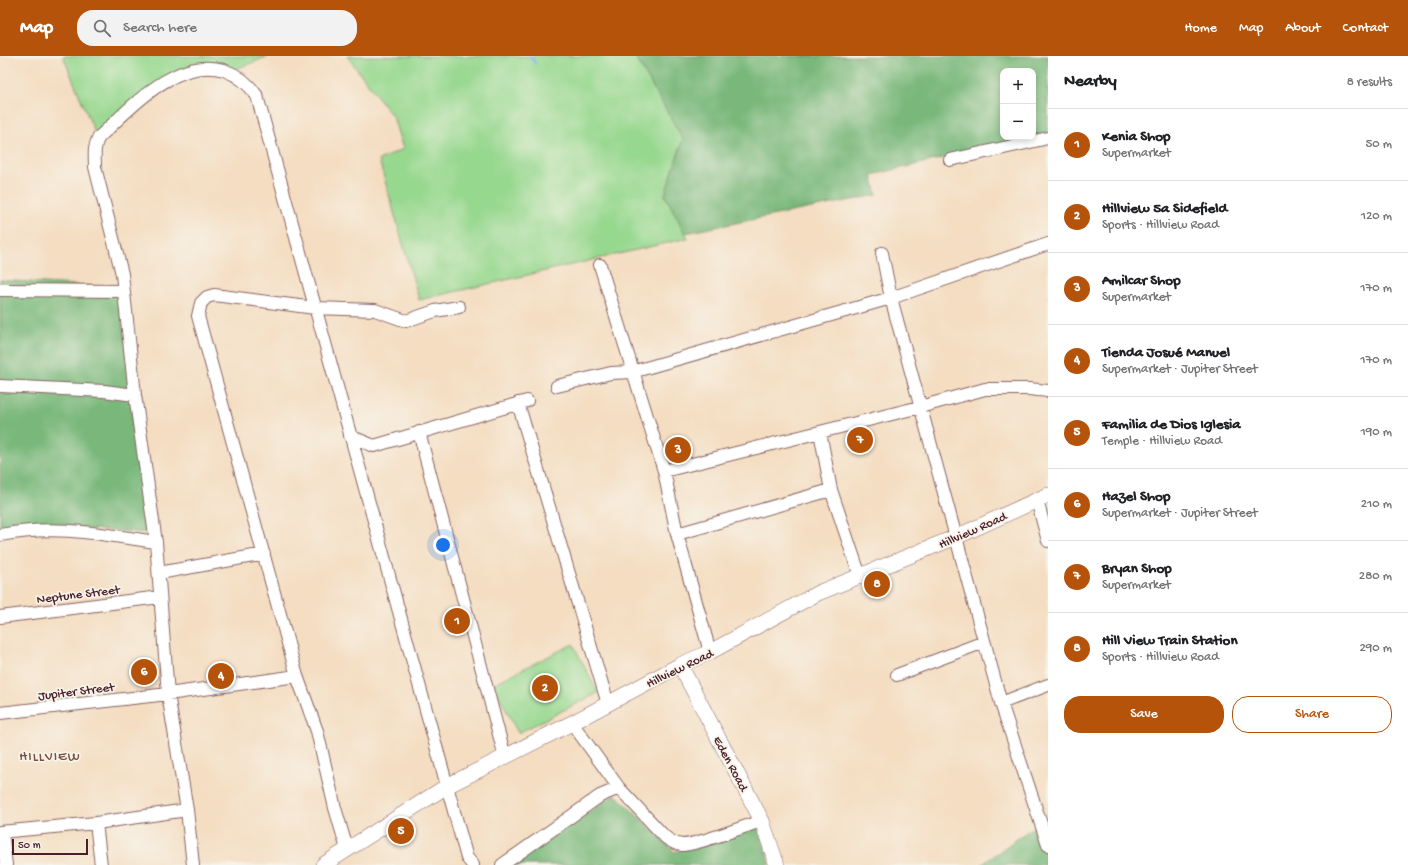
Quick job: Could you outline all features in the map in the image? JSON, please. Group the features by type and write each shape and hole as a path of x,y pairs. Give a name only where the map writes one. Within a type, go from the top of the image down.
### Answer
{"street":[{"path":"193,865 187,810 168,694 156,542 135,395 120,261 95,167 95,143 99,137 154,88 183,71 205,66 232,73 251,87 258,96 447,786 468,858 473,865"},
{"path":"950,160 1048,138"},
{"path":"557,386 611,373 632,372 891,298 1048,244"},
{"path":"882,253 891,298 1001,703 1043,814 1048,845"},
{"path":"600,265 664,471 677,534 710,652"},
{"path":"0,290 123,291"},
{"path":"347,849 335,808 317,731 297,676 198,316 199,309 207,297 214,295 315,308 375,310 406,321 435,311 459,307"},
{"path":"0,386 104,390 135,395"},
{"path":"664,471 920,407 985,388 1048,391"},
{"path":"350,436 374,446 522,402 608,704"},
{"path":"418,432 505,757"},
{"path":"820,432 831,490 860,576"},
{"path":"677,534 831,490"},
{"path":"1043,497 1048,541"},
{"name":"Hillview Road","path":"323,865 447,786 572,723 680,665 710,652 818,593 956,537 1043,497"},
{"path":"0,535 24,530 62,529 156,542"},
{"path":"159,573 264,554"},
{"name":"Neptune Street","path":"0,617 160,597"},
{"path":"897,675 984,642"},
{"name":"Eden Road","path":"680,665 762,821 777,865"},
{"name":"Jupiter Street","path":"0,713 168,694 297,676"},
{"path":"1001,703 1048,685"},
{"path":"572,723 619,788 665,837 672,842 682,845 762,821"},
{"path":"502,865 600,796 619,788"},
{"path":"6,865 1,832 96,823 187,810"},
{"path":"96,823 101,865"}],"green space":[{"path":"63,56 269,56 231,71 183,69 95,133"},
{"path":"347,56 635,56 683,139 665,195 688,238 419,300 379,160 403,149 393,117"},
{"path":"635,56 1048,56 1048,133 1036,136 1036,68 1000,68 1000,140 1019,140 872,175 877,195 685,233 665,195 683,139"},
{"path":"0,280 118,288 149,533 30,525 0,532"},
{"path":"573,644 598,693 518,733 493,684"},
{"path":"615,794 675,852 757,825 771,865 512,865"},
{"path":"1048,820 1048,865 981,865 1040,822"}],"waterway":[{"path":"530,56 535,63"}],"place":[{"name":"Bryan Shop","path":"860,440"},
{"name":"Amilcar Shop","path":"678,450"},
{"name":"Hill View Train Station","path":"877,584"},
{"name":"Kenia Shop","path":"457,621"},
{"name":"Hazel Shop","path":"144,672"},
{"name":"Tienda Josué Manuel","path":"221,676"},
{"name":"Hillview 5a Sidefield","path":"545,688"},
{"name":"Familia de Dios Iglesia","path":"401,831"}],"district":[{"name":"HILLVIEW","path":"50,755"}]}
